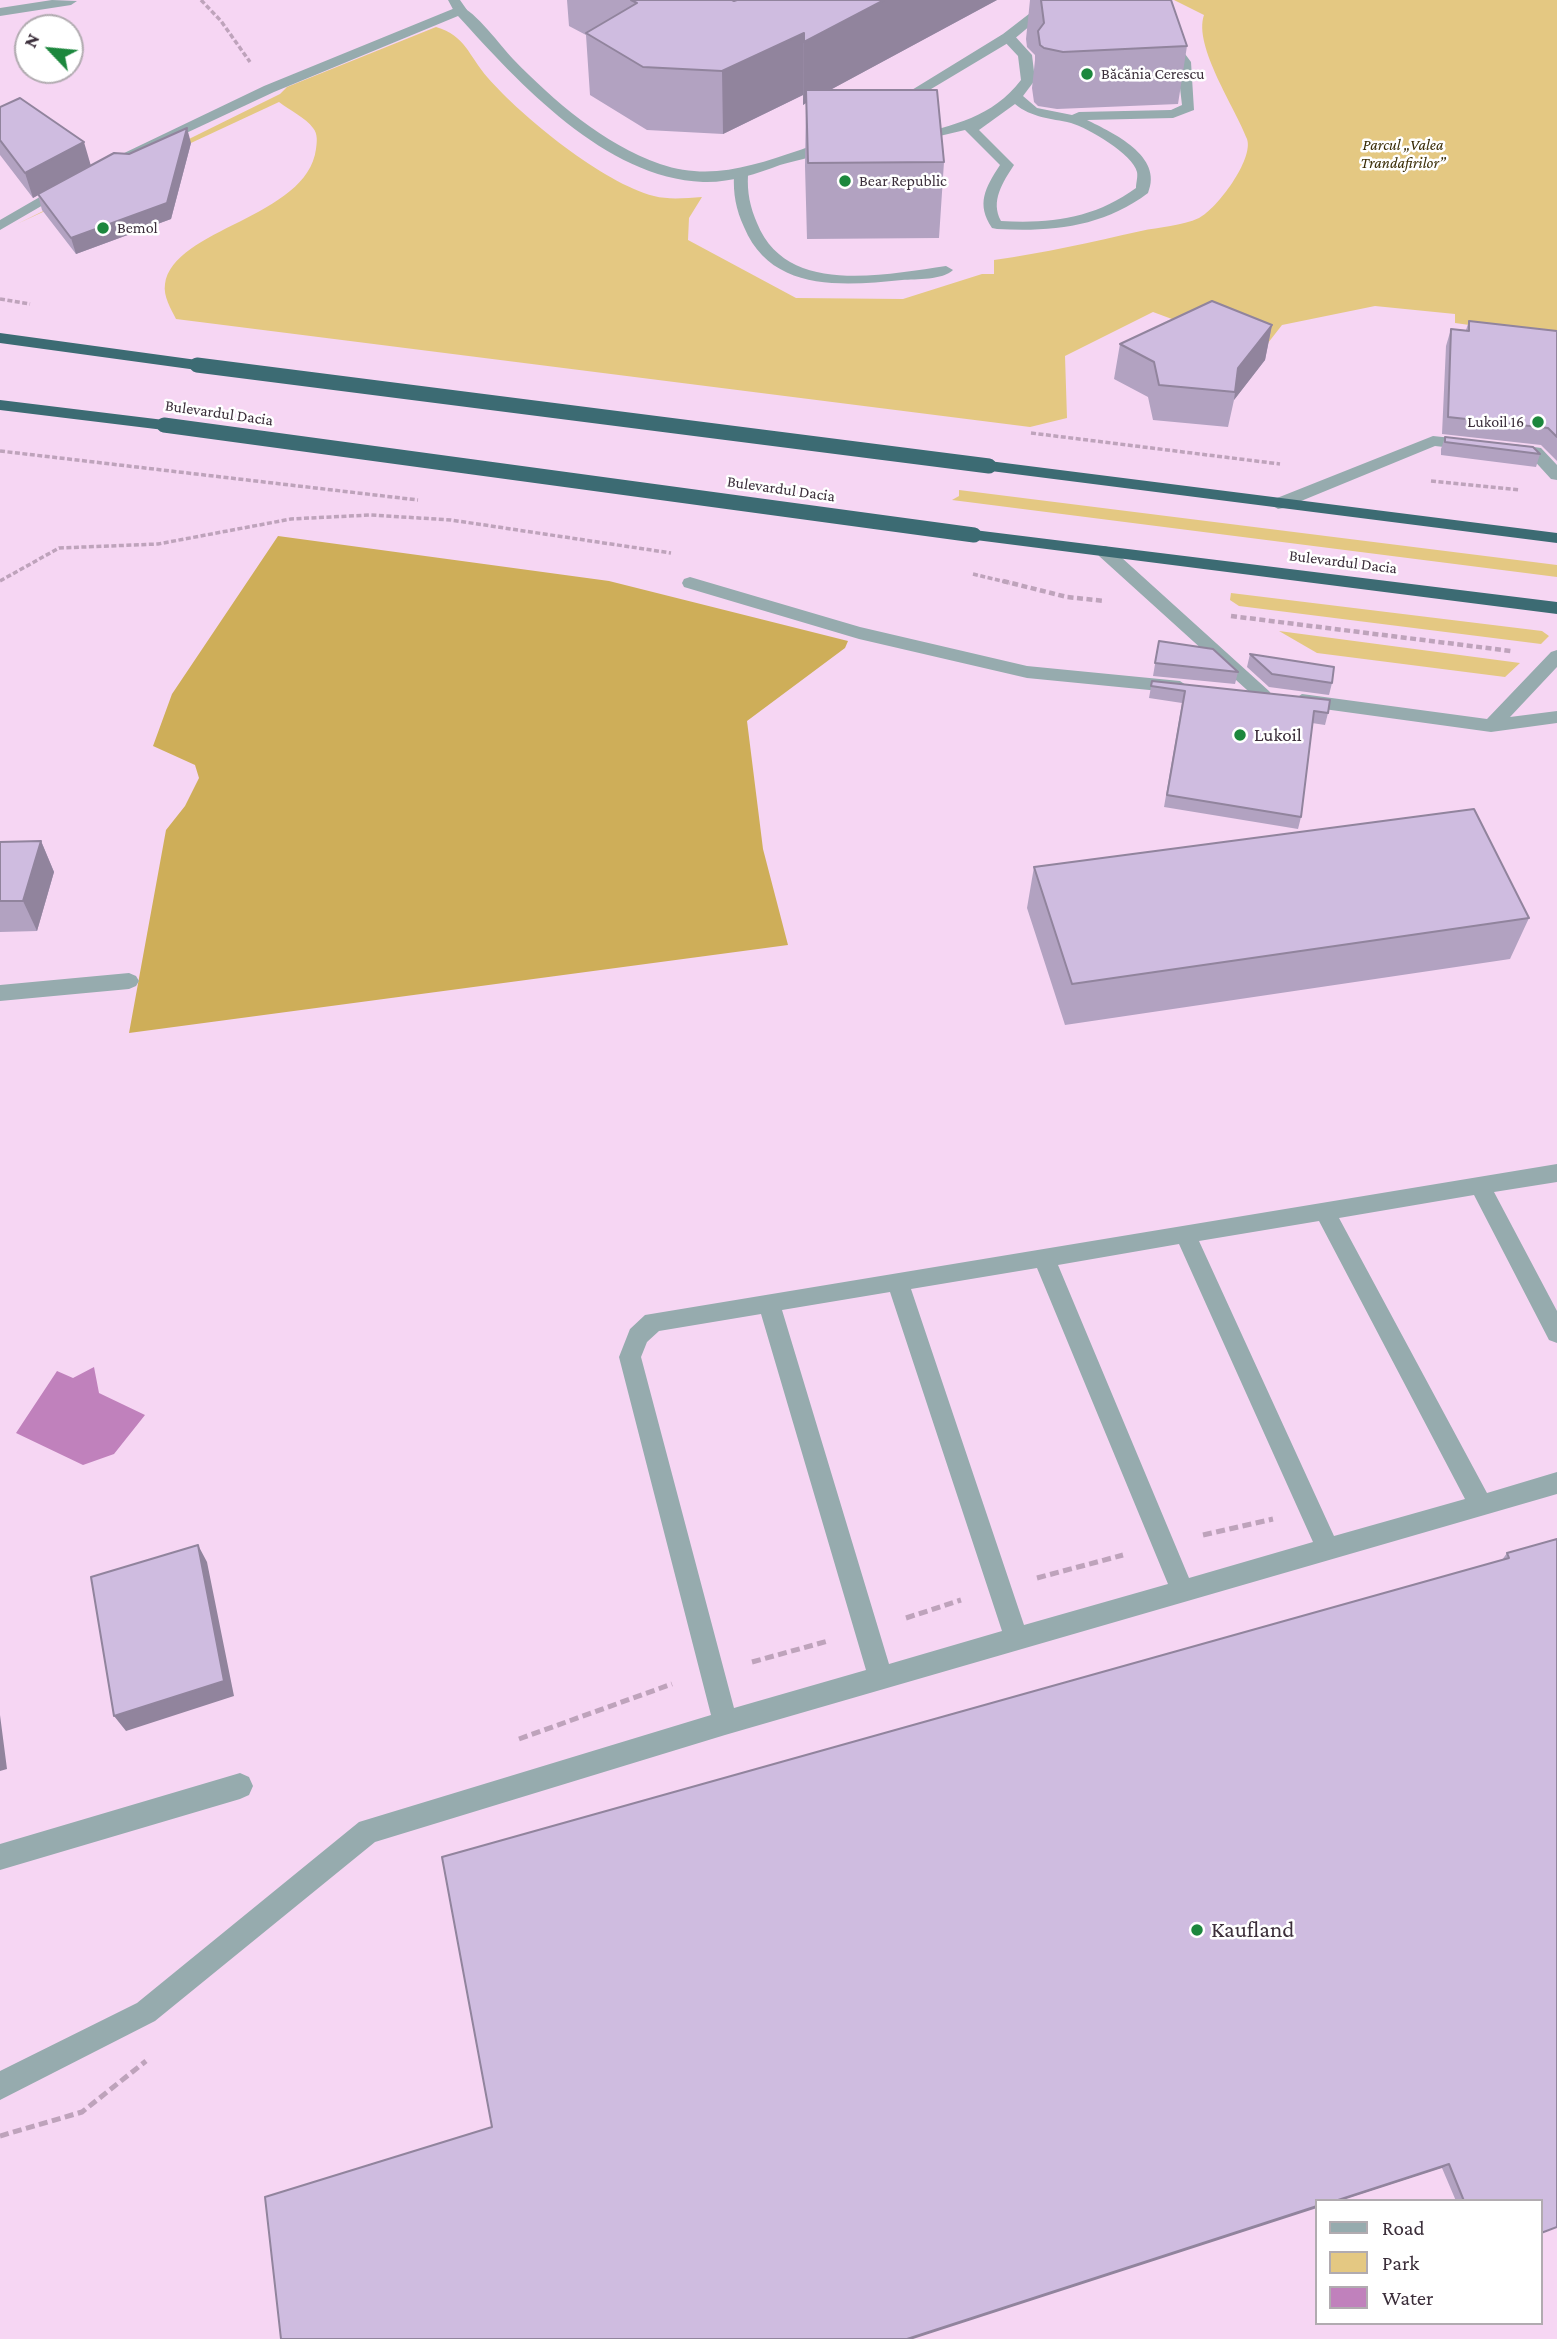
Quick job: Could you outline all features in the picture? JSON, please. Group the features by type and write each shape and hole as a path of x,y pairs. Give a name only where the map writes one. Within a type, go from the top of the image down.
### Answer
{"highway":[{"path":"0,338 1557,538"},
{"name":"Bulevardul Dacia","path":"0,405 974,535 1557,608"}],"street":[{"path":"883,111 1009,37 1055,0"},
{"path":"0,12 71,1"},
{"path":"0,226 141,146 457,5 489,42 583,130 637,160 690,177 741,175 826,145 849,132"},
{"path":"1027,23 1054,25"},
{"path":"1064,117 1172,114 1189,107 1184,62 1169,41 1155,34"},
{"path":"1009,37 1025,55 1028,80 1016,97 971,129 977,138 997,152 1007,165 989,195 989,209 996,225 1075,223 1110,213 1143,190 1144,172 1139,161 1100,129 1064,117 1032,111 1016,97"},
{"path":"900,145 979,121"},
{"path":"741,175 739,194 755,236 769,257 788,269 816,276 868,278 946,270"},
{"path":"1278,504 1433,441 1535,452 1557,475"},
{"path":"1105,551 1168,608 1276,697"},
{"path":"690,583 859,633 1027,672 1193,688"},
{"path":"1491,726 1557,657"},
{"path":"1235,692 1491,726 1557,717"},
{"path":"0,993 129,981"},
{"path":"725,1723 630,1356 638,1336 653,1322 1557,1173"},
{"path":"1480,1185 1557,1333"},
{"path":"1324,1211 1481,1506"},
{"path":"1186,1235 1328,1549"},
{"path":"1044,1258 1183,1591"},
{"path":"897,1281 1017,1639"},
{"path":"768,1302 881,1678"},
{"path":"0,2086 146,2012 368,1831 725,1723 1557,1483"},
{"path":"0,1857 240,1786"}],"path":[{"path":"201,0 221,21 269,89"},
{"path":"0,451 430,502"},
{"path":"0,581 59,548 158,544 291,519 371,515 452,520 672,553"},
{"path":"969,573 1067,597 1557,657"},
{"path":"0,2136 82,2112 149,2059"}],"green space":[{"name":"Parcul „Valea Trandafirilor”","path":"1174,0 1557,0 1557,337 1455,323 1455,314 1375,306 1282,325 1261,352 1153,312 1065,356 1067,418 1030,427 176,319 165,293 165,284 173,265 191,249 290,191 307,172 316,149 316,133 306,121 279,102 17,224 280,94 287,87 436,27 460,41 481,70 521,111 565,147 611,178 654,196 702,197 689,218 688,240 796,298 903,299 982,274 994,274 994,260 1185,223 1199,218 1215,205 1240,170 1248,148 1247,139 1210,60 1202,28 1204,15"},
{"path":"959,490 1557,565 1557,577 952,500 959,496"},
{"path":"1231,593 1542,631 1549,636 1541,644 1239,606 1230,600"},
{"path":"1279,631 1520,663 1505,677 1317,653"}],"shaded area":[{"path":"278,536 609,581 848,641 845,648 747,721 763,849 788,945 129,1033 166,830 185,806 199,778 195,765 153,746 172,694"}],"water":[{"path":"94,1367 99,1393 145,1415 114,1454 83,1465 16,1433 57,1371 73,1378"}],"building":[{"path":"631,0 884,0 804,42 804,33 722,71 643,67 586,33 637,3"},
{"path":"1041,0 1171,0 1187,46 1063,52 1044,48 1040,45 1038,31 1044,23"},
{"path":"806,90 937,90 944,162 808,163"},
{"path":"20,98 84,142 25,173 0,140 0,107"},
{"path":"187,128 167,203 71,238 38,194 114,153 129,154"},
{"path":"1212,301 1272,325 1238,368 1235,392 1159,385 1154,362 1120,344"},
{"path":"1469,321 1557,331 1557,437 1548,428 1448,417 1451,329 1469,331"},
{"path":"1445,437 1533,447 1540,454 1445,442"},
{"path":"1159,641 1213,649 1238,672 1155,663"},
{"path":"1250,654 1334,667 1332,683 1272,674"},
{"path":"1152,681 1330,700 1328,713 1314,711 1301,817 1167,795 1185,691 1151,686"},
{"path":"1474,809 1529,918 1072,984 1034,867"},
{"path":"41,841 23,901 0,901 0,842"},
{"path":"1557,1539 1557,2227 1543,2232 1543,2199 1463,2199 1449,2164 1341,2199 1316,2199 1316,2206 907,2339 281,2339 265,2197 492,2127 442,1857 1509,1558 1507,1553"},
{"path":"198,1545 224,1681 114,1716 91,1577"}],"place":[{"name":"Băcănia Cerescu","path":"1087,74"},
{"name":"Bear Republic","path":"845,181"},
{"name":"Bemol","path":"103,228"},
{"name":"Lukoil 16","path":"1538,422"},
{"name":"Lukoil","path":"1240,735"},
{"name":"Kaufland","path":"1197,1930"}]}
